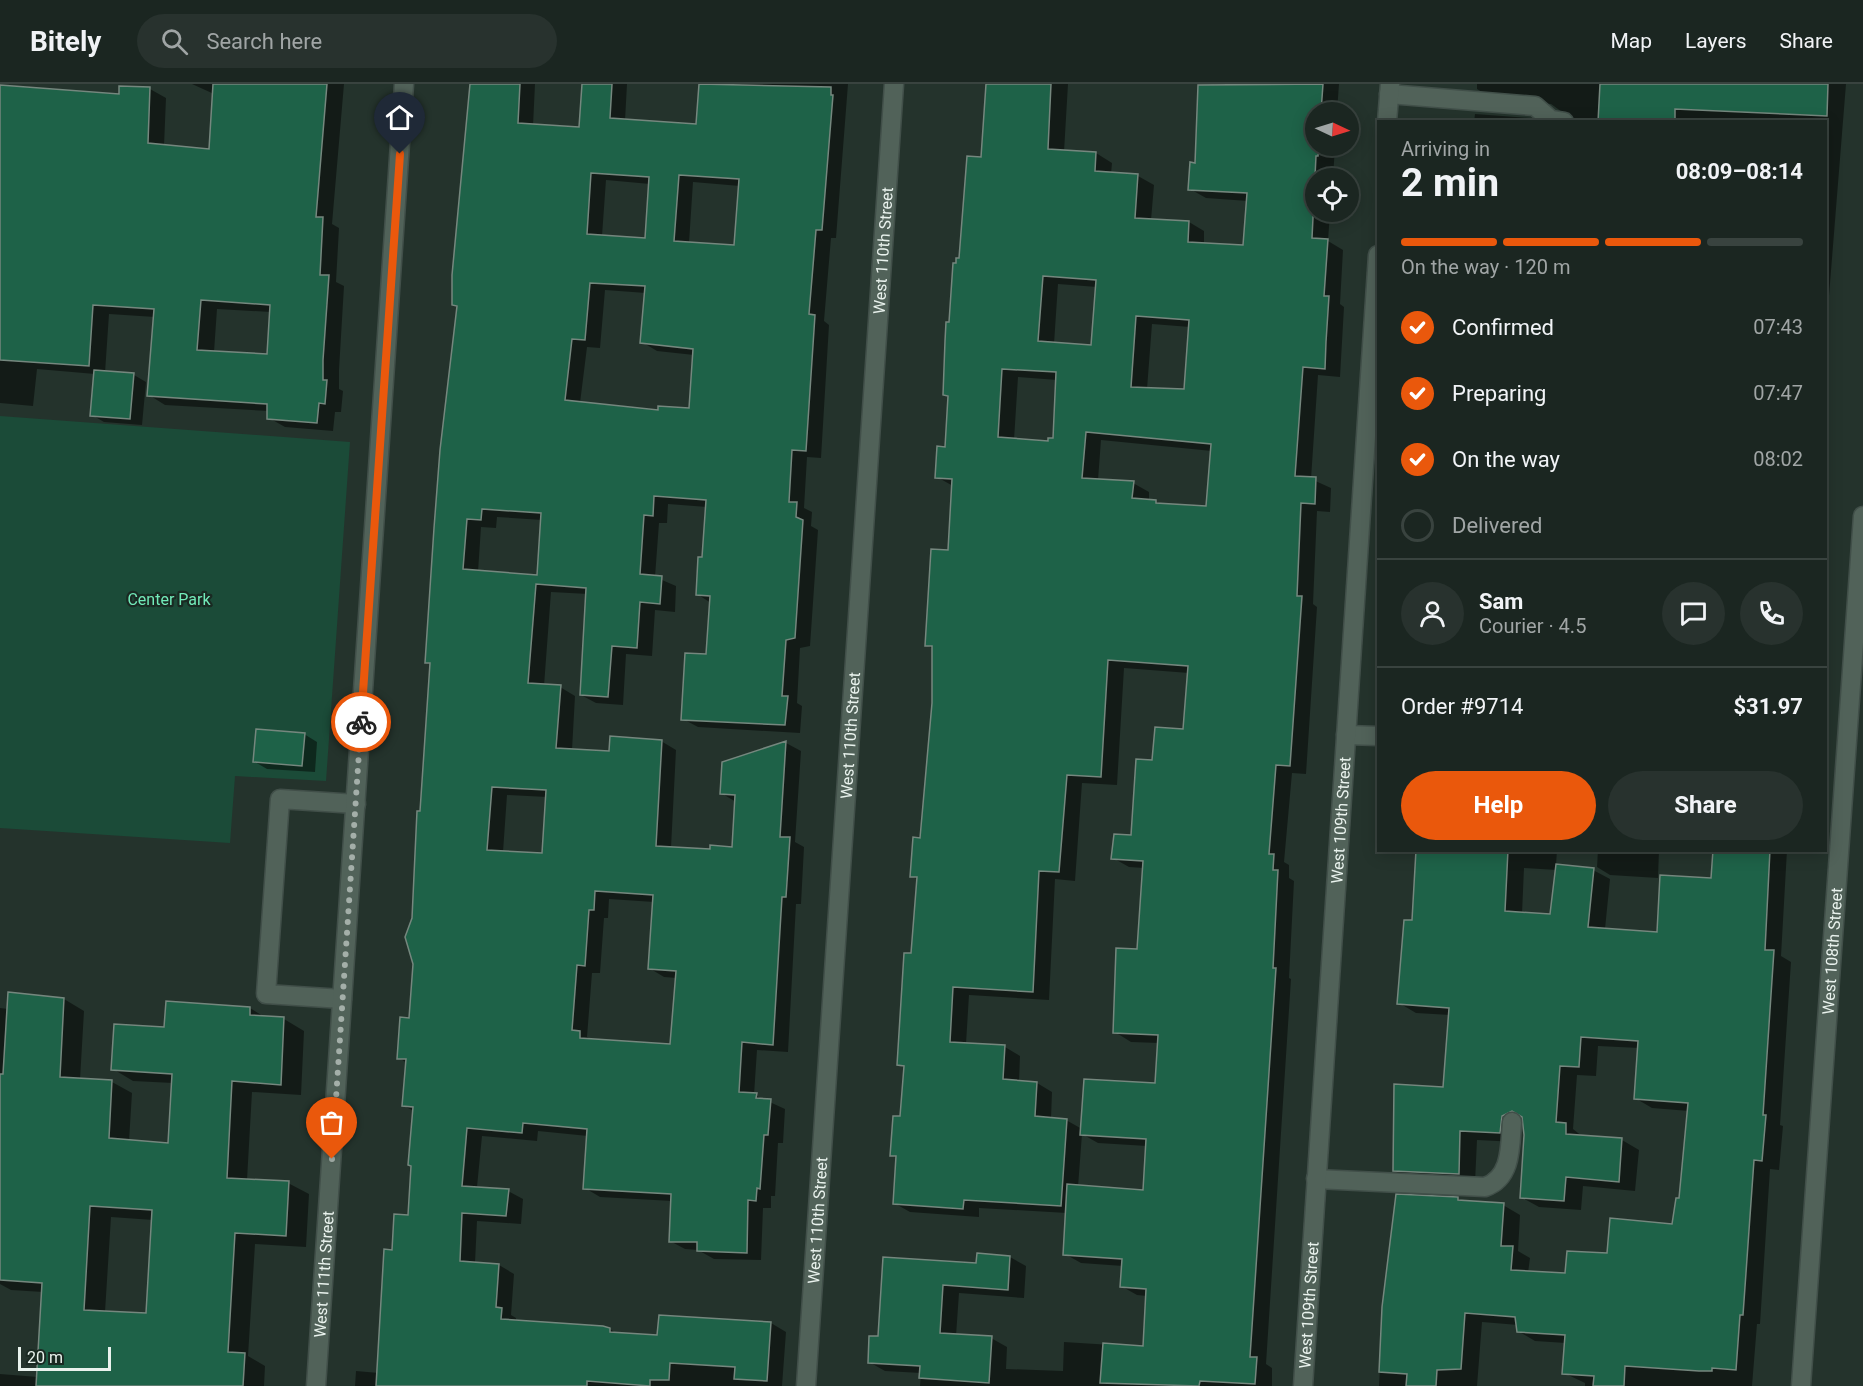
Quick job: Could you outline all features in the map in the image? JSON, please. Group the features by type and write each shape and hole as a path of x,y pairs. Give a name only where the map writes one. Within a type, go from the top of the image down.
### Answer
{"street":[{"name":"West 111th Street","path":"316,1386 404,84"},
{"name":"West 110th Street","path":"806,1386 894,84"},
{"path":"1387,120 1390,89 1535,106 1551,120"},
{"name":"West 109th Street","path":"1303,1386 1377,270"},
{"name":"West 108th Street","path":"1801,1386 1863,516"},
{"path":"1347,735 1377,736"},
{"path":"342,999 266,994 267,971 280,799 356,804"},
{"path":"1317,1179 1485,1187 1500,1178 1505,1170 1512,1122"}],"green space":[{"name":"Center Park","path":"0,416 350,442 326,781 235,776 230,843 0,828"}],"building":[{"path":"213,84 327,84 316,217 323,217 320,275 329,275 323,360 323,380 327,380 325,404 319,403 317,423 267,419 267,404 147,396 154,309 93,305 89,366 0,360 0,85 119,94 119,86 150,87 148,143 209,149","holes":["201,300 270,305 267,354 197,350"]},
{"path":"470,84 520,84 518,123 579,127 582,84 612,84 610,118 696,124 699,84 831,87 831,95 833,95 822,230 816,230 809,314 815,315 806,451 792,450 789,502 797,502 796,517 803,520 795,638 786,640 782,696 788,696 785,725 681,720 685,653 706,654 710,596 696,595 698,557 702,557 706,500 654,496 653,516 644,515 640,574 662,576 660,604 640,602 637,648 612,646 608,697 580,695 586,588 536,584 528,683 561,685 556,748 609,751 610,736 662,740 656,846 710,849 710,845 732,847 735,795 720,794 722,762 786,741 780,837 790,837 786,897 782,897 773,1045 742,1042 739,1092 757,1093 756,1098 771,1099 768,1135 764,1135 760,1189 757,1188 756,1201 748,1200 747,1253 697,1251 697,1242 669,1242 671,1194 583,1189 587,1129 523,1123 522,1133 467,1128 462,1186 509,1189 506,1216 462,1213 460,1261 499,1264 496,1307 502,1308 501,1319 603,1326 610,1328 610,1332 657,1335 659,1315 771,1322 767,1381 734,1379 735,1367 670,1363 669,1380 650,1380 650,1386 587,1381 587,1386 376,1386 384,1249 392,1250 394,1214 408,1215 411,1166 408,1165 413,1107 402,1106 406,1059 397,1059 400,1017 409,1018 413,964 405,937 412,918 417,811 420,811 430,663 425,663 434,528 440,450 457,306 452,305 452,275","holes":["591,173 649,177 645,238 587,234","679,175 739,179 734,245 674,241","590,283 645,286 640,343 693,349 689,408 658,406 658,410 565,400 572,339 585,340","482,509 541,513 537,575 463,569 467,519 481,520","492,787 546,790 542,853 487,850","595,891 653,895 648,969 676,971 670,1044 580,1038 580,1031 572,1030 577,965 585,966 589,910 594,910"]},
{"path":"986,84 1051,84 1048,149 1096,152 1095,171 1138,174 1135,218 1189,221 1188,242 1243,245 1247,193 1188,190 1190,162 1195,163 1198,85 1323,84 1322,102 1305,102 1305,156 1316,156 1315,168 1305,168 1305,222 1313,222 1312,238 1328,239 1324,296 1329,296 1325,369 1303,367 1295,476 1316,477 1315,504 1301,503 1297,596 1302,596 1290,766 1276,765 1269,854 1274,854 1273,870 1278,870 1273,968 1276,968 1250,1357 1257,1357 1255,1384 1200,1381 1199,1386 1100,1383 1103,1343 1143,1346 1146,1289 1120,1287 1122,1259 1063,1255 1067,1184 1143,1190 1146,1139 1080,1135 1084,1079 1155,1083 1158,1035 1113,1033 1116,948 1137,949 1143,861 1111,859 1114,834 1131,835 1136,759 1152,760 1155,727 1183,729 1188,666 1108,660 1101,777 1067,775 1059,872 1039,871 1033,992 953,987 950,1042 1005,1045 1003,1079 1037,1082 1035,1116 1067,1119 1061,1206 964,1200 963,1209 893,1204 896,1156 890,1156 893,1116 900,1116 904,1066 897,1065 904,953 911,953 917,877 910,877 913,837 920,838 932,703 932,646 925,646 931,549 948,550 952,479 935,478 937,446 945,447 948,396 943,395 946,322 949,322 953,263 956,263 956,258 959,258 967,156 981,157","holes":["1043,276 1096,280 1091,345 1038,341","1136,316 1189,320 1184,389 1131,387","1002,369 1056,372 1053,438 1048,438 1048,441 998,437","1086,432 1211,444 1206,506 1156,503 1156,500 1132,498 1134,481 1082,478"]},
{"path":"1600,84 1828,84 1827,116 1675,109 1675,120 1598,120"},
{"path":"94,370 134,373 130,419 90,416"},
{"path":"256,729 305,733 302,766 253,762"},
{"path":"1416,852 1508,852 1505,911 1550,914 1556,864 1594,868 1588,927 1657,932 1660,875 1711,878 1713,852 1770,852 1765,950 1774,950 1763,1115 1766,1115 1762,1161 1754,1160 1743,1315 1740,1315 1736,1370 1712,1368 1712,1371 1699,1371 1625,1366 1624,1386 1593,1386 1594,1376 1562,1374 1565,1335 1517,1332 1515,1317 1465,1313 1461,1369 1437,1370 1436,1386 1406,1386 1407,1374 1379,1372 1382,1307 1396,1194 1458,1197 1458,1200 1504,1203 1501,1246 1513,1246 1511,1270 1565,1273 1567,1251 1607,1253 1610,1218 1672,1224 1676,1198 1679,1198 1688,1103 1634,1099 1638,1041 1581,1037 1579,1067 1560,1066 1556,1122 1566,1123 1566,1134 1622,1138 1619,1182 1566,1177 1564,1201 1520,1198 1524,1135 1522,1117 1512,1111 1502,1116 1500,1133 1460,1131 1459,1174 1393,1171 1394,1084 1443,1087 1449,1008 1397,1004 1404,920 1412,920"},
{"path":"8,992 64,998 60,1077 112,1080 109,1138 168,1143 172,1074 111,1070 114,1024 164,1027 166,1001 250,1007 250,1015 284,1017 281,1085 232,1081 227,1178 289,1181 286,1236 235,1233 228,1352 245,1353 243,1386 36,1386 42,1283 0,1280 0,1074 3,1074","holes":["90,1206 152,1210 146,1313 84,1310"]},
{"path":"977,1253 1010,1256 1008,1290 943,1285 940,1333 992,1336 989,1383 919,1378 920,1366 868,1363 869,1336 878,1336 883,1257 976,1263"}],"way so far":[{"path":"332,1159 361,722"}],"route":[{"path":"361,722 400,154"}]}
